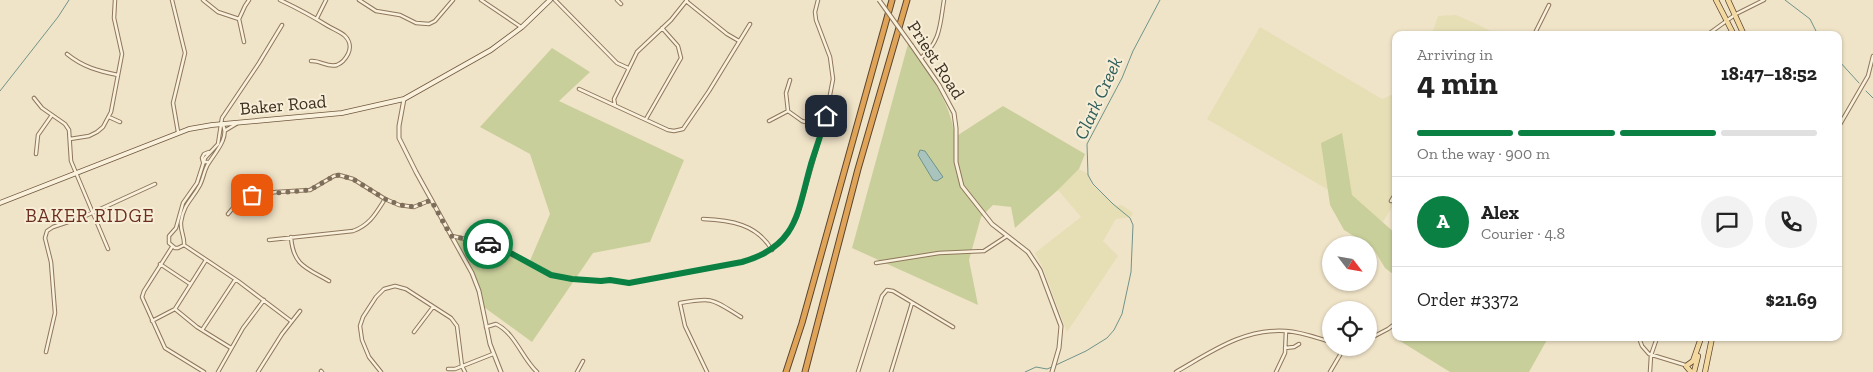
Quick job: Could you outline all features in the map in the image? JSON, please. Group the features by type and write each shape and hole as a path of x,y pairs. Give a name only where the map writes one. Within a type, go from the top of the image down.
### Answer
{"highway":[{"path":"786,372 805,314 892,0"},
{"path":"805,372 858,169 907,0"}],"main road":[{"name":"Baker Road","path":"0,203 178,132 202,126 342,113 404,99 491,50 522,27 550,0"},
{"path":"1716,0 1732,31"},
{"path":"1728,0 1742,31"},
{"path":"1700,341 1693,361 1686,366 1693,372 1700,341"},
{"path":"1705,372 1711,341"}],"street":[{"path":"70,139 89,136 97,132 103,127 109,117 122,54 114,18 115,0"},
{"path":"172,0 184,53 173,102 178,132"},
{"path":"203,0 218,12 239,19"},
{"path":"244,42 239,19 249,0"},
{"path":"280,0 298,7 317,18 345,36 350,44 350,51 338,65 330,66 311,61"},
{"path":"317,18 326,0"},
{"path":"359,0 376,11 400,15 416,23 429,24 435,21 453,0"},
{"path":"365,4 368,0"},
{"path":"482,0 522,27"},
{"path":"554,0 617,63 628,68"},
{"path":"617,0 621,4"},
{"path":"451,236 483,242 505,250 551,275 572,279 629,283 742,262 759,257 772,250 792,228 797,217 831,96 833,79 830,58 816,20 815,12 818,0"},
{"name":"Priest Road","path":"880,0 922,58 939,84 954,113 956,162 962,186 983,214 1007,236 1022,246 1035,261 1061,326 1061,341 1052,372"},
{"path":"922,58 937,39 944,0"},
{"path":"1712,31 1736,14 1764,0"},
{"path":"616,106 613,102 614,99 638,50 662,28 686,1 727,34 739,41"},
{"path":"1536,31 1549,5"},
{"path":"579,88 671,131 677,131 685,128 750,24"},
{"path":"225,132 222,118 282,25"},
{"path":"646,119 681,58 678,46 662,28"},
{"path":"67,54 79,64 91,69 118,75"},
{"path":"1842,121 1868,76 1873,56"},
{"path":"790,80 786,93 788,111 802,121 823,127"},
{"path":"34,98 42,108 65,124 69,130 71,161 108,249"},
{"path":"404,99 399,126 399,138 472,273 479,292 493,354 501,372"},
{"path":"769,121 788,111"},
{"path":"36,154 38,135 52,115"},
{"path":"109,117 120,122"},
{"path":"184,245 181,225 184,210 198,188 225,132 238,122"},
{"path":"172,247 168,239 169,236 175,231 183,202 197,183 203,162 218,144 219,129 222,124"},
{"path":"203,162 209,162"},
{"path":"228,214 242,197 310,190 339,175 353,179 385,199 400,205 414,207 431,200"},
{"path":"46,352 55,313 52,262 45,238 47,231 53,226 93,212 155,184"},
{"path":"269,240 353,231 362,228 370,222 385,199"},
{"path":"703,219 739,223 766,240 772,250"},
{"path":"175,231 182,234"},
{"path":"876,263 939,253 984,251 1007,236"},
{"path":"291,237 294,256 302,265 329,281"},
{"path":"172,247 178,248 184,245"},
{"path":"184,245 291,321"},
{"path":"172,247 143,294 145,306 166,348 204,372"},
{"path":"152,321 175,309 206,260"},
{"path":"160,264 190,284"},
{"path":"202,330 235,280"},
{"path":"381,372 369,357 362,340 360,326 363,317 376,297 384,289 395,286 406,289 451,318 457,326 462,366 465,372"},
{"path":"858,372 883,293 891,290 952,328"},
{"path":"706,372 685,326 680,303 706,298 714,300 740,317"},
{"path":"218,372 231,348 264,300"},
{"path":"891,372 912,303"},
{"path":"414,332 433,307"},
{"path":"175,309 202,330 231,348"},
{"path":"258,372 273,346 300,311"},
{"path":"486,327 496,324 504,327 531,366 538,372"},
{"path":"1377,335 1392,326"},
{"path":"1176,372 1218,347 1255,333 1286,331 1322,340"},
{"path":"1276,372 1285,348 1286,331"},
{"path":"1640,341 1646,352 1651,355 1686,366"},
{"path":"1650,372 1651,355 1656,341"},
{"path":"1285,348 1294,347 1298,344"},
{"path":"448,368 455,369 493,354"},
{"path":"1330,372 1339,356"},
{"path":"576,372 583,361"}],"shaded area":[{"path":"1456,15 1490,31 1433,31 1438,16"},
{"path":"1260,27 1382,99 1392,95 1392,207 1383,222 1207,119"},
{"path":"1079,169 1089,174 1091,184 1116,206 1122,205 1133,213 1131,217 1116,219 1103,241 1118,256 1067,332 1043,268 1035,253 1081,217 1058,190"}],"green space":[{"path":"908,44 938,88 948,111 955,137 1003,106 1085,154 1079,169 1015,228 1011,207 993,205 981,217 969,260 978,305 852,248"},
{"path":"552,48 590,72 559,101 684,160 650,242 593,253 532,342 481,305 471,273 451,238 494,249 529,263 550,214 530,154 480,127"},
{"path":"1342,133 1352,195 1392,230 1392,273 1385,268 1378,256 1378,236 1354,236 1344,230 1330,205 1321,143"},
{"path":"1400,341 1546,341 1529,372 1450,372"}],"water":[{"path":"920,150 925,151 943,177 937,181 933,180 918,155"}],"waterway":[{"path":"0,91 58,17 69,0"},
{"name":"Clark Creek","path":"1056,365 1086,351 1107,338 1114,330 1122,314 1131,272 1133,225 1130,218 1093,184 1088,175 1087,144 1160,0"},
{"path":"1785,0 1810,19 1816,31"},
{"path":"1842,64 1859,83"},
{"path":"1866,91 1873,98"},
{"name":"Clark Creek","path":"1025,372 1036,367 1047,369 1052,367"}],"way so far":[{"path":"252,195 310,190 334,176 345,176 385,199 406,207 414,207 431,200 451,236 488,244"}],"district":[{"name":"BAKER RIDGE","path":"90,215"}],"route":[{"path":"488,244 505,250 551,275 572,279 610,280 620,283 629,283 658,276 742,262 759,257 772,250 792,228 797,217 826,116"}]}
